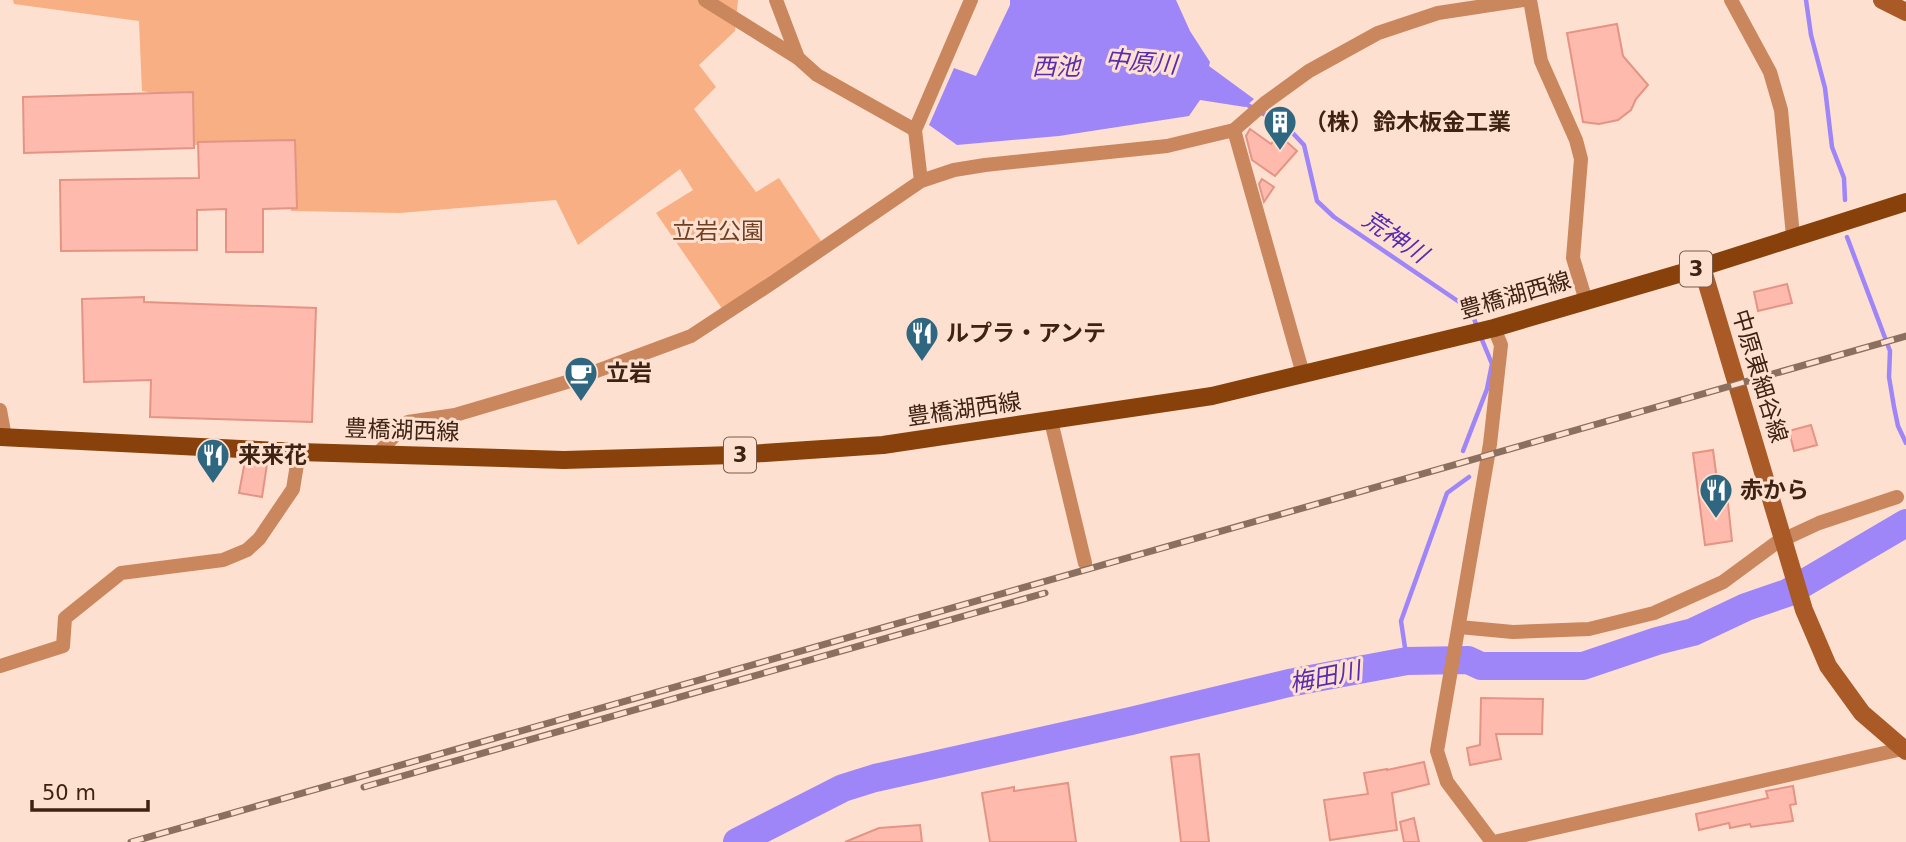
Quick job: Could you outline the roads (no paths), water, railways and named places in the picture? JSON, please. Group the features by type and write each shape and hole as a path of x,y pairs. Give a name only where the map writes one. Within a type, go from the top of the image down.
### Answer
{"main road":[{"path":"1882,0 1906,12"},
{"name":"豊橋湖西線","path":"3,437 299,452 564,460 734,455 883,445 1212,396 1482,331 1702,267 1906,202"},
{"name":"中原東細谷線","path":"1702,267 1804,610 1828,666 1862,713 1905,749"}],"street":[{"path":"705,0 798,58 817,75 915,130"},
{"path":"776,0 798,58"},
{"path":"921,181 915,130 971,0"},
{"path":"377,454 408,422 454,415 567,382 691,336 921,181 954,170 1167,146 1234,130 1309,71 1378,33 1438,12 1523,0"},
{"path":"1531,0 1541,61 1576,140 1581,159 1573,258 1586,301"},
{"path":"1731,0 1770,72 1782,110 1793,236"},
{"path":"1234,130 1303,374"},
{"path":"1482,331 1501,345 1490,444 1437,751 1447,782 1493,842 1905,749"},
{"path":"0,410 3,437"},
{"path":"1051,421 1085,563"},
{"path":"0,666 63,646 65,618 121,573 223,560 247,550 260,539 293,489 299,452"},
{"path":"1458,631 1589,629 1654,613 1723,582 1784,542 1819,523 1897,497"}],"water":[{"name":"西池","path":"1010,0 1176,0 1190,31 1210,62 1209,66 1254,99 1245,107 1200,100 1189,116 1059,136 957,145 929,125 954,68 976,76"}],"waterway":[{"path":"1806,0 1811,35 1825,88 1832,147 1844,178 1845,200"},
{"name":"荒神川","path":"1244,103 1287,127 1304,145 1317,201 1334,217 1471,310 1477,327"},
{"path":"1847,237 1890,351 1889,377 1894,407 1898,426 1906,443"},
{"name":"荒神川","path":"1463,451 1487,389 1492,364 1480,335"},
{"name":"荒神川","path":"1407,661 1401,621 1447,493 1469,477"},
{"name":"梅田川","path":"737,842 843,788 875,778 1289,683 1407,661 1468,660 1481,666 1583,666 1693,632 1746,607 1787,593 1906,523"}],"railway":[{"path":"131,842 1906,336"},
{"path":"364,787 1045,593"}],"place":[{"name":"（株）鈴木板金工業","path":"1280,152"},
{"name":"ルプラ・アンテ","path":"922,363"},
{"name":"立岩","path":"581,403"},
{"name":"来来花","path":"213,485"},
{"name":"赤から","path":"1716,520"}],"water label":[{"name":"中原川","path":"1141,62"}],"park label":[{"name":"立岩公園","path":"718,231"}]}
